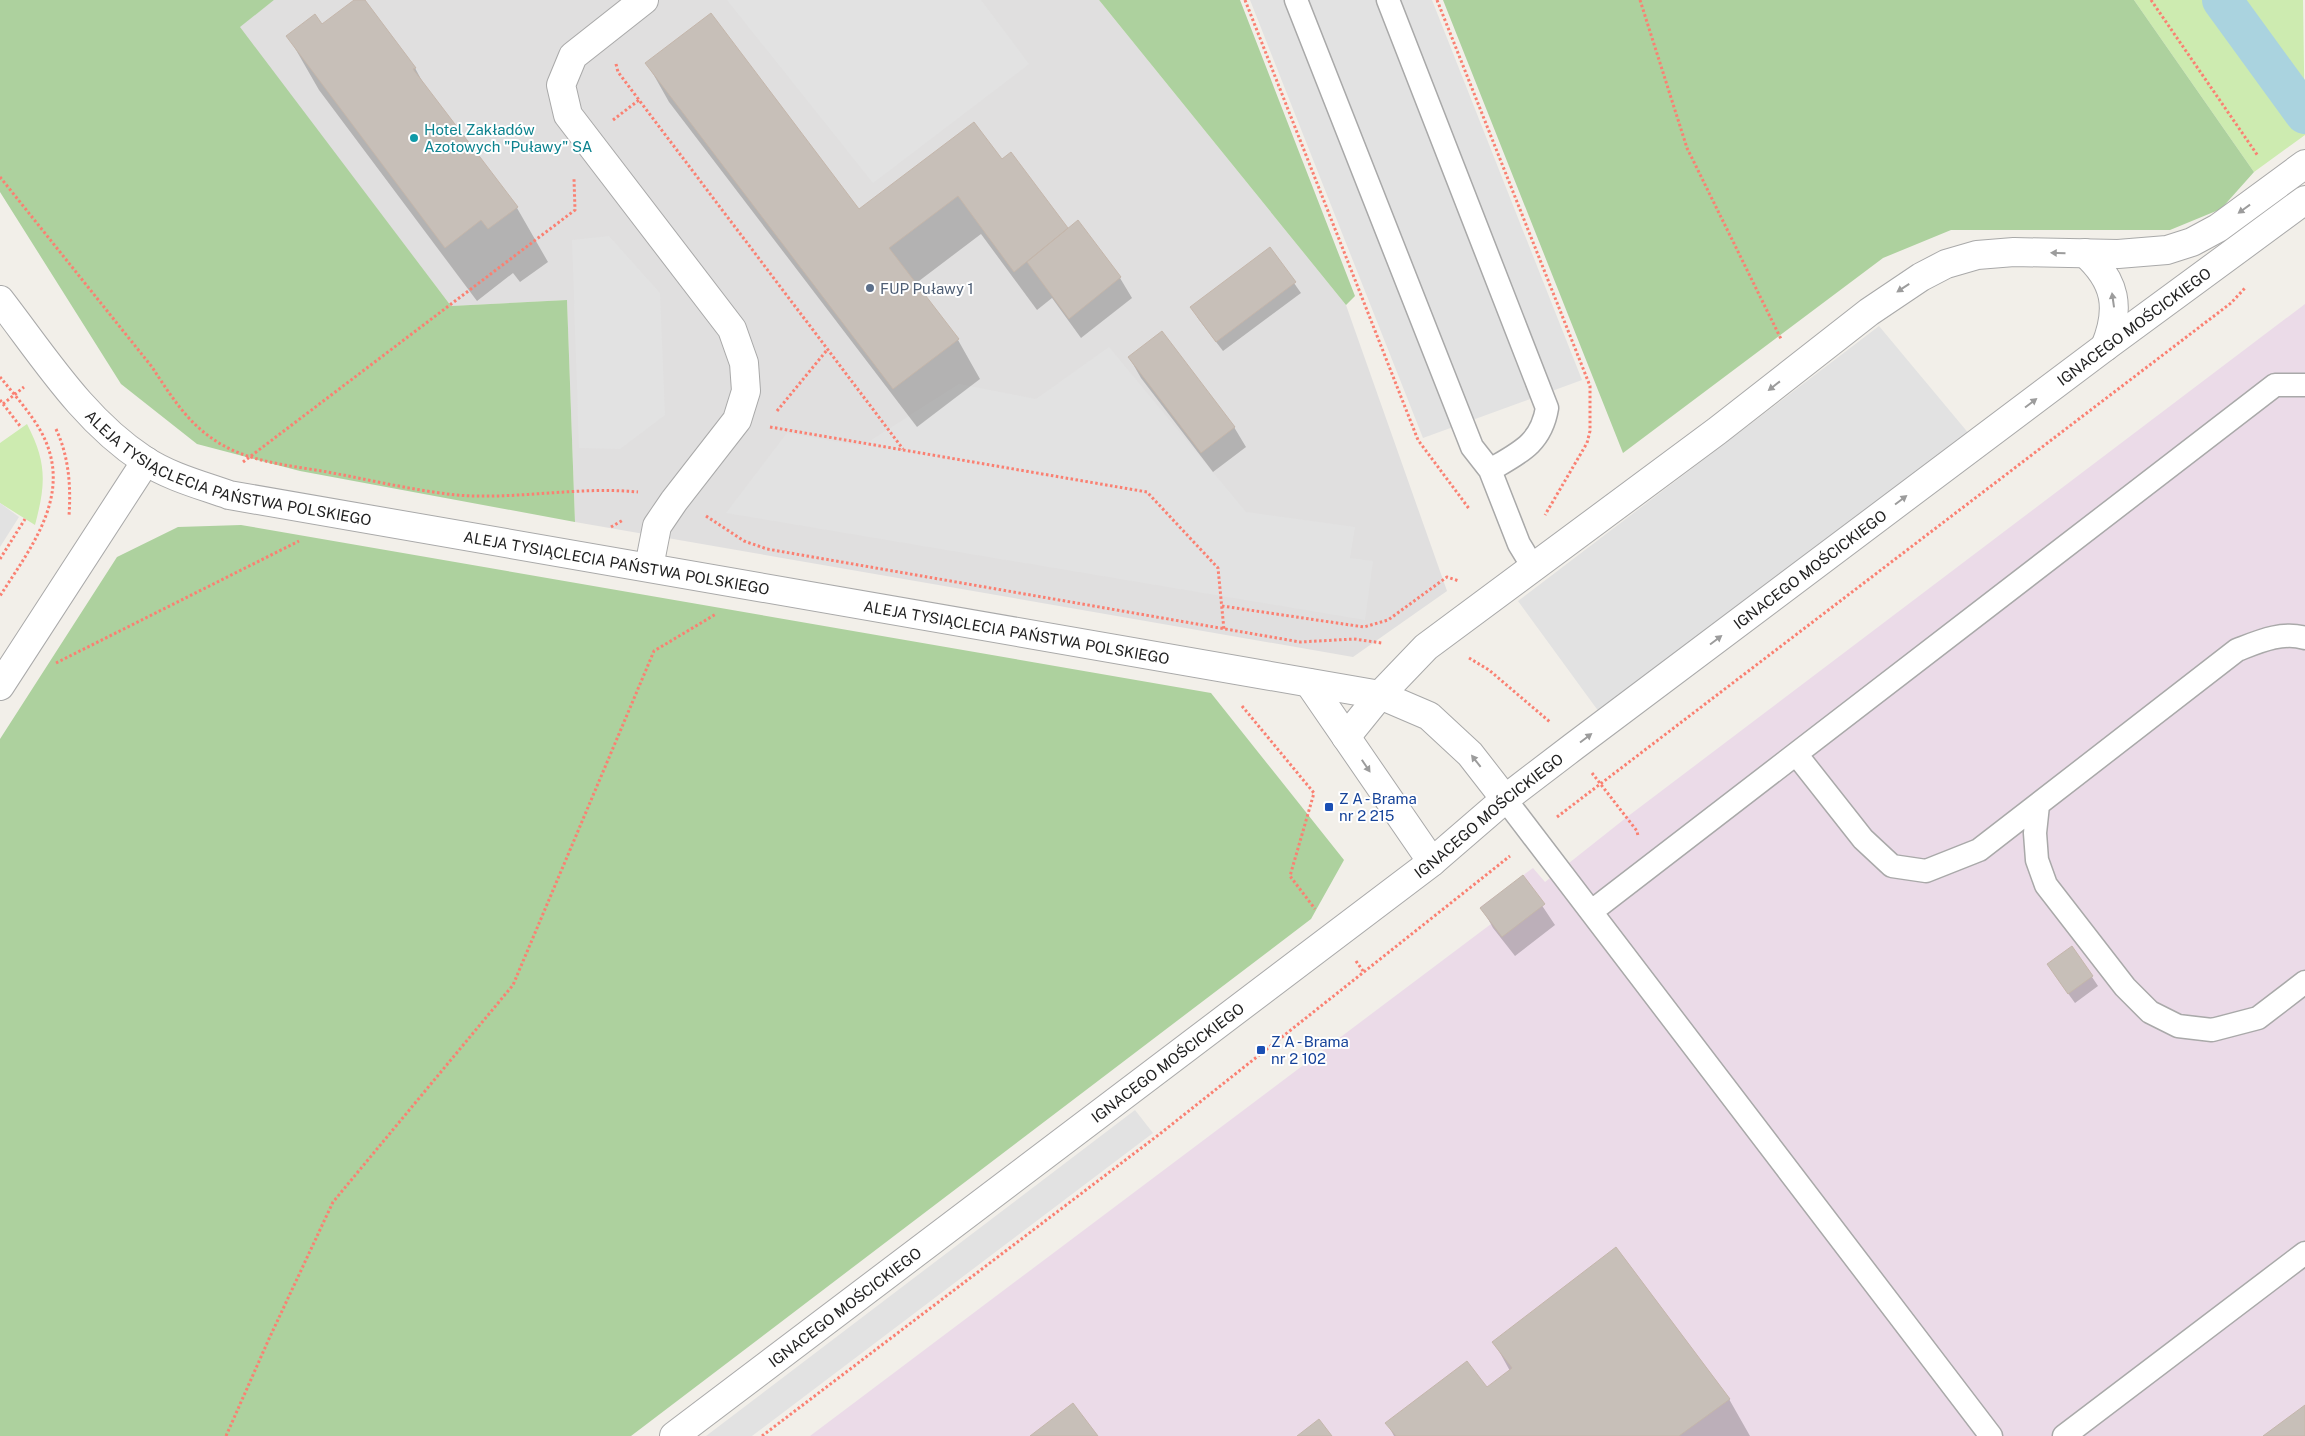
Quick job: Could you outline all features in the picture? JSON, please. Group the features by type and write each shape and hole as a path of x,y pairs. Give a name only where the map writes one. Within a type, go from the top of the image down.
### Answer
{"street":[{"path":"644,0 573,56 561,84 568,115 732,329 744,363 746,391 737,420 657,526 649,568"},
{"path":"1346,737 1380,695 1426,647 1901,289 1946,264 1977,255 2014,252 2118,254 2167,250 2192,242 2218,228 2305,164"},
{"name":"IGNACEGO MOŚCICKIEGO","path":"674,1436 1432,862 1505,799 2105,347 2303,201"},
{"path":"2085,253 2098,265 2110,283 2114,302 2114,321 2105,347"},
{"name":"ALEJA TYSIĄCLECIA PAŃSTWA POLSKIEGO","path":"0,300 75,400 110,435 146,461 188,481 229,495 1380,695 1429,716 1470,754 1505,799"},
{"path":"0,686 146,461"},
{"path":"1309,683 1432,862"}],"lane":[{"path":"1296,0 1472,447 1490,470 1519,544 1533,567"},
{"path":"1388,0 1547,408 1544,425 1530,446 1490,470"},
{"path":"1592,911 2275,385 2305,385"},
{"path":"1796,754 1863,839 1892,866 1926,871 1979,850 2237,650 2264,639 2296,635 2305,638"},
{"path":"1505,799 1991,1436"},
{"path":"2038,805 2035,833 2037,860 2046,885 2125,987 2150,1012 2178,1026 2212,1030 2258,1018 2305,982"},
{"path":"2064,1436 2305,1253"}],"path":[{"path":"1246,0 1418,440 1474,515"},
{"path":"1640,0 1687,148 1796,369"},
{"path":"2151,0 2280,182"},
{"path":"596,38 615,62 618,72 904,450"},
{"path":"238,465 575,210 574,164 567,156 639,100"},
{"path":"0,177 152,367 171,396 196,425 213,439 250,457 456,494 493,495 608,489 642,492"},
{"path":"0,376 39,428 50,452 53,478 51,506 40,532 0,596"},
{"path":"21,379 31,393"},
{"path":"3,404 26,386"},
{"path":"0,400 20,426"},
{"path":"53,422 64,445 71,487 68,519"},
{"path":"764,426 1147,492 1218,568 1224,636"},
{"path":"53,665 351,516"},
{"path":"0,559 25,519"},
{"path":"226,1436 333,1202 513,985 654,651 717,613"}],"shaded area":[{"path":"274,0 1099,0 1346,305 1447,591 1353,657 575,522 567,300 451,306 239,27"},
{"path":"727,0 981,0 1029,64 873,183"},
{"path":"1250,0 1432,0 1582,380 1423,438"},
{"path":"609,236 660,293 665,415 620,449 579,448 572,240"},
{"path":"2305,304 2305,1436 810,1436 1491,924 1480,907 1533,868 1545,882 1627,817"},
{"path":"1879,326 1970,435 1599,712 1518,601"},
{"path":"1109,347 1246,512 1355,527 1350,558 1373,561 1365,620 726,513 787,433 862,446 959,384 1036,399"},
{"path":"0,503 19,517 0,547"},
{"path":"1135,1110 1153,1133 752,1436 706,1436"}],"green space":[{"path":"0,0 274,0 240,27 451,306 567,300 575,522 300,471 197,444 121,384 0,192"},
{"path":"1099,0 1240,0 1355,296 1346,305"},
{"path":"1443,0 2134,0 2254,172 2221,209 2170,230 1951,230 1883,258 1623,453"},
{"path":"2134,0 2303,0 2305,135 2254,172"},
{"path":"27,424 38,450 43,473 43,485 35,525 0,503 0,443"},
{"path":"241,525 1211,693 1344,860 1311,919 631,1436 0,1436 0,739 117,557 178,527"}],"building":[{"name":"Hotel Zakładów Azotowych \"Puławy\" SA","path":"354,0 365,0 416,68 413,69 518,207 488,229 481,220 445,248 286,36 315,14 322,24"},
{"path":"711,13 859,209 974,122 1002,159 1011,152 1068,228 1014,272 958,196 889,248 959,339 893,389 645,63"},
{"path":"1078,220 1121,277 1069,319 1027,262"},
{"path":"1270,247 1296,282 1216,342 1190,307"},
{"path":"1162,331 1235,427 1201,453 1128,357"},
{"path":"1523,875 1545,904 1502,937 1480,908"},
{"path":"2072,946 2093,976 2068,994 2047,964"},
{"path":"1616,1247 1730,1399 1679,1436 1396,1436 1385,1423 1467,1361 1487,1387 1512,1368 1492,1342"},
{"path":"1073,1403 1098,1436 1030,1436"},
{"path":"2305,1405 2305,1436 2263,1436"},
{"path":"1319,1419 1332,1436 1297,1436"}],"waterway":[{"path":"2222,0 2305,114"}],"place":[{"name":"Hotel Zakładów Azotowych \"Puławy\" SA","path":"414,138"},
{"name":"FUP Puławy 1","path":"870,288"},
{"name":"Z A - Brama nr 2 215","path":"1329,807"},
{"name":"Z A - Brama nr 2 102","path":"1261,1050"}]}
